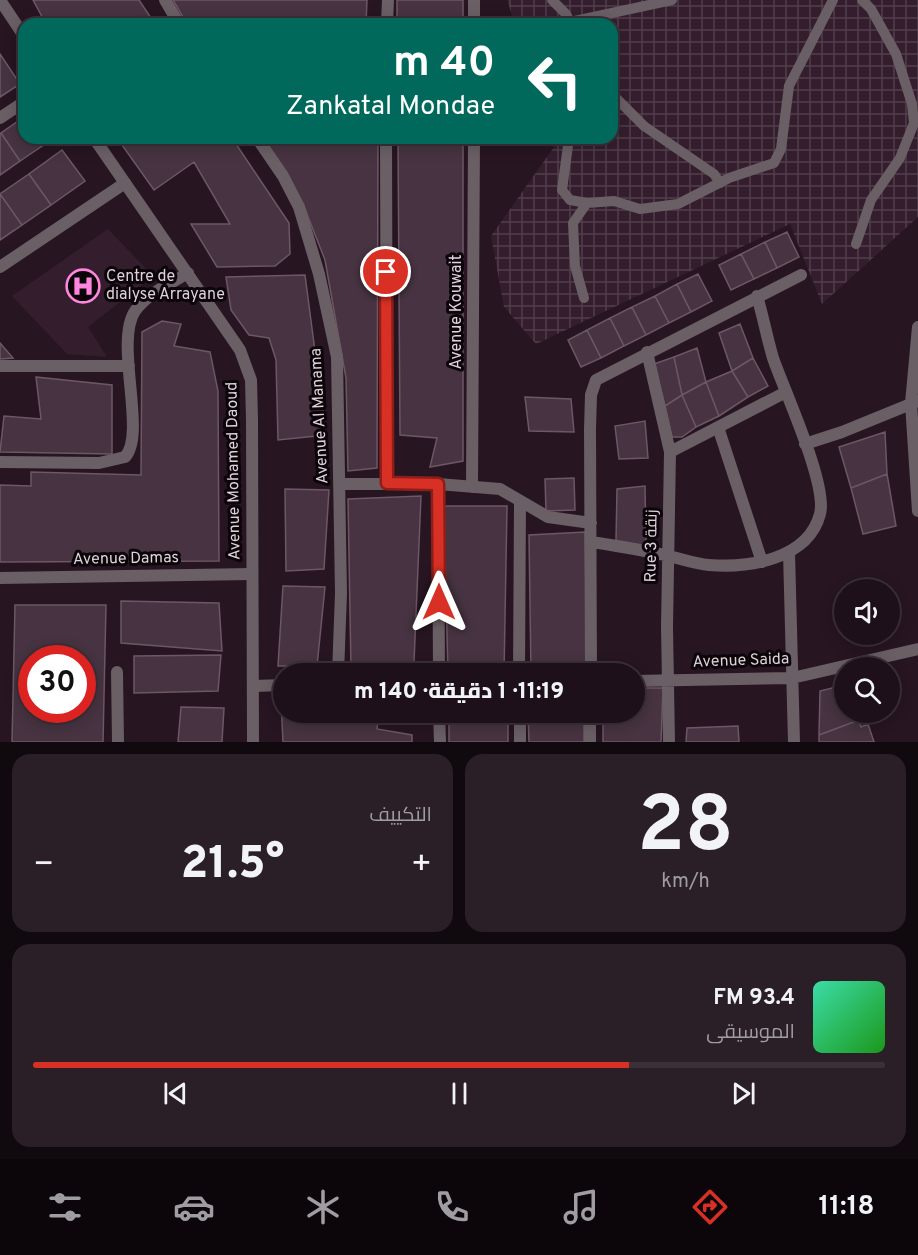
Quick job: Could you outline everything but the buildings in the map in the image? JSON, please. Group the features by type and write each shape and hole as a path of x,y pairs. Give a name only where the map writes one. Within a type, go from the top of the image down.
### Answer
{"street":[{"path":"0,0 18,27"},
{"path":"165,0 176,18"},
{"path":"387,18 388,0"},
{"path":"474,0 474,18"},
{"path":"0,118 18,106"},
{"name":"Avenue Mohamed Daoud","path":"98,144 231,336 249,371 253,742"},
{"name":"Avenue Al Manama","path":"261,144 283,176 299,207 319,274 337,357 341,593 338,663"},
{"path":"386,144 387,483"},
{"name":"Avenue Kouwait","path":"472,487 474,144"},
{"path":"0,267 125,183"},
{"path":"0,462 99,463 125,457 132,442 129,366 130,330 134,312 153,294 188,273"},
{"path":"591,663 590,429 592,387 596,380 647,352 801,275"},
{"path":"592,542 707,565 730,566 762,562 789,552 806,541 820,514 819,488 773,356 758,296"},
{"path":"918,327 914,402 918,511"},
{"name":"Rue 3 زنقة","path":"647,352 670,452 667,680 669,742"},
{"path":"0,366 129,366"},
{"path":"670,452 786,392"},
{"path":"805,444 842,432 914,402"},
{"path":"718,427 762,562"},
{"path":"340,484 438,484 502,489 548,517 591,523"},
{"path":"438,484 439,663"},
{"path":"519,663 520,502"},
{"path":"789,552 794,742"},
{"name":"Avenue Damas","path":"0,578 252,574"},
{"name":"Avenue Saida","path":"645,681 792,678 918,650"},
{"path":"117,672 118,742"},
{"path":"253,686 273,685"},
{"path":"439,723 440,742"},
{"path":"520,723 520,742"},
{"path":"590,723 590,742"}],"lane":[{"path":"552,0 568,18"},
{"path":"592,18 672,0"},
{"path":"568,144 562,190 570,200 587,203 614,201 640,209 678,204 720,183 774,163 778,158 789,86 833,0"},
{"path":"856,244 871,200 900,158 914,123 912,104 896,54 872,9 862,0"},
{"path":"618,100 645,126 714,174 720,183"},
{"path":"584,298 575,266 573,223 587,203"}],"shaded area":[{"path":"507,0 918,0 918,217 822,304 790,224 536,344 504,307 491,236 554,147 553,144 618,144 618,18 513,18"},
{"name":"Centre de dialyse Arrayane","path":"108,229 153,276 88,327 107,357 67,354 12,296"}],"place":[{"name":"Centre de dialyse Arrayane","path":"83,286"}],"route":[{"path":"386,272 387,483 438,484 439,602"}]}
